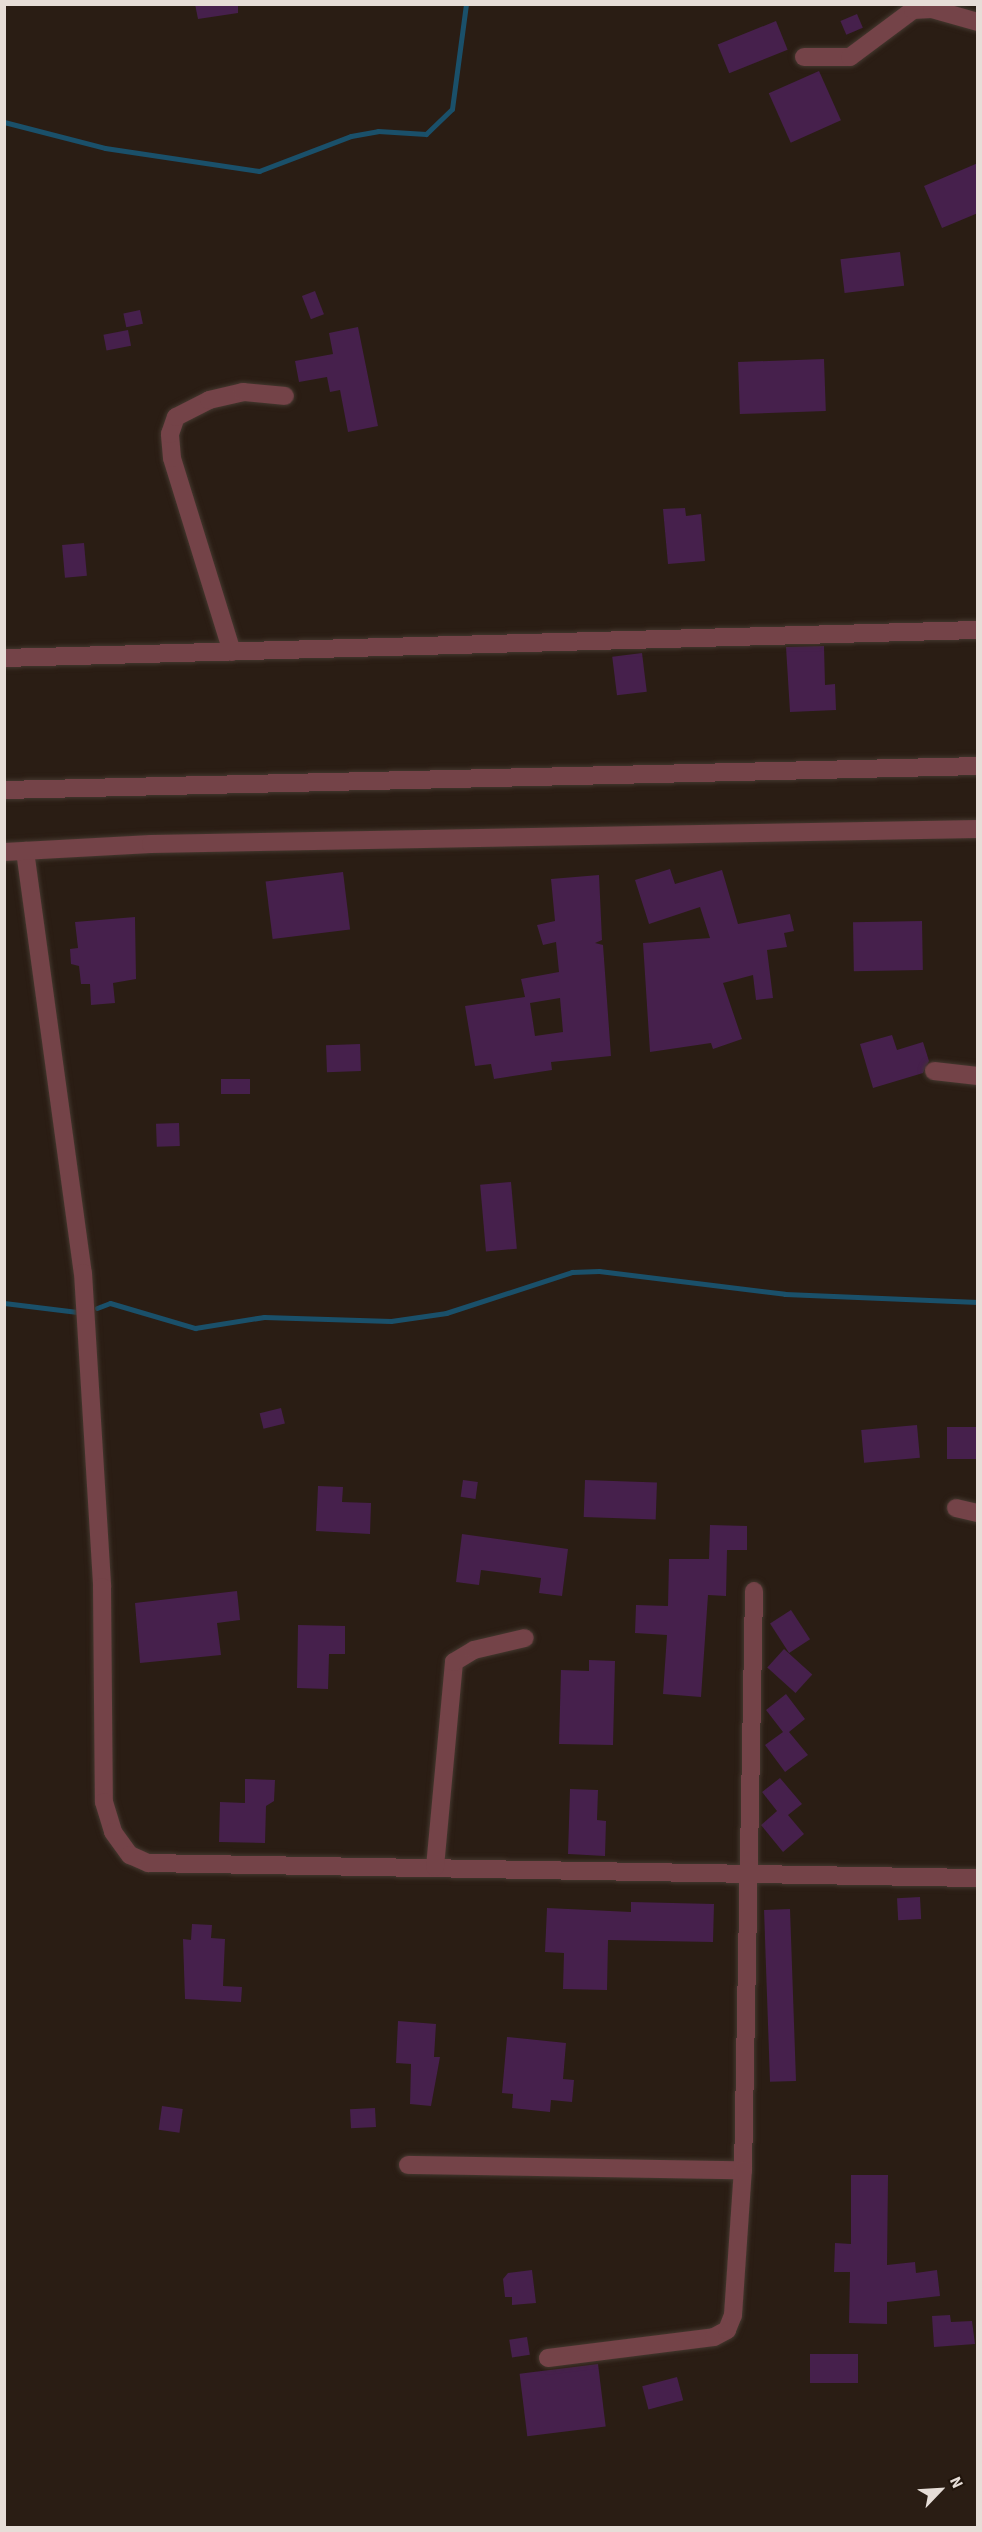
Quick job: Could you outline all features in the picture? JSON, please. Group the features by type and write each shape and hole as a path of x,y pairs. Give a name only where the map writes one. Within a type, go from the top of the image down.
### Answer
{"street":[{"path":"804,57 850,57 887,24 913,10 932,9 978,22"},
{"path":"232,652 172,458 170,434 176,417 208,400 243,392 285,396"},
{"path":"4,658 978,630"},
{"path":"4,790 978,766"},
{"path":"4,852 978,829"},
{"path":"25,851 83,1273 102,1587 104,1802 113,1832 130,1855 148,1863 978,1878"},
{"path":"934,1071 978,1076"},
{"path":"956,1508 978,1513"},
{"path":"548,2358 714,2337 727,2330 733,2315 742,2170 754,1590"},
{"path":"435,1867 454,1662 474,1650 525,1638"},
{"path":"408,2165 742,2170"}],"building":[{"path":"195,4 238,4 238,13 198,19"},
{"path":"857,14 863,28 846,35 840,21"},
{"path":"776,21 788,50 729,73 718,45"},
{"path":"819,71 841,120 791,143 769,93"},
{"path":"978,163 978,213 942,228 924,186"},
{"path":"900,252 904,286 845,293 840,259"},
{"path":"315,291 324,314 311,319 302,296"},
{"path":"140,310 143,324 126,327 123,314"},
{"path":"358,327 378,426 348,432 340,390 330,392 327,377 299,382 295,361 333,354 329,333"},
{"path":"128,330 131,346 107,350 103,335"},
{"path":"824,359 826,411 740,414 738,362"},
{"path":"685,508 686,516 701,514 705,561 668,564 663,509"},
{"path":"84,543 87,576 65,578 62,545"},
{"path":"824,646 825,685 835,684 836,710 790,712 786,647"},
{"path":"642,653 647,692 617,695 612,657"},
{"path":"670,869 675,884 722,870 738,924 790,914 794,931 784,933 787,947 767,950 773,998 756,1000 753,975 723,983 742,1039 713,1049 711,1043 650,1052 643,943 710,938 700,907 649,924 635,880"},
{"path":"343,872 350,930 273,939 266,882"},
{"path":"599,875 602,940 595,943 603,945 611,1056 551,1062 552,1070 494,1079 491,1064 475,1066 465,1006 525,997 521,979 559,972 556,942 543,945 537,925 555,921 551,879","holes":["560,998 563,1032 535,1036 530,1003"]},
{"path":"135,917 136,979 113,983 115,1003 91,1005 90,984 81,984 79,966 71,964 70,949 78,948 75,922"},
{"path":"922,921 923,970 854,971 853,922"},
{"path":"892,1035 897,1050 923,1042 929,1061 923,1073 873,1088 860,1044"},
{"path":"360,1044 361,1071 327,1072 326,1045"},
{"path":"221,1079 250,1079 250,1094 221,1094"},
{"path":"179,1123 180,1146 157,1147 156,1124"},
{"path":"511,1182 517,1249 486,1251 480,1185"},
{"path":"281,1408 285,1424 264,1429 260,1413"},
{"path":"917,1425 920,1458 864,1463 861,1430"},
{"path":"947,1427 978,1427 978,1459 947,1459"},
{"path":"463,1480 478,1482 475,1499 461,1497"},
{"path":"585,1480 657,1483 656,1519 584,1517"},
{"path":"318,1486 343,1487 342,1502 371,1503 370,1534 316,1531"},
{"path":"710,1525 747,1526 747,1550 727,1550 726,1596 708,1595 701,1697 663,1694 667,1635 635,1633 636,1605 668,1606 669,1559 709,1559"},
{"path":"462,1534 568,1549 562,1596 539,1593 541,1578 481,1570 479,1585 456,1582"},
{"path":"237,1591 240,1620 217,1623 221,1655 140,1663 135,1603"},
{"path":"791,1610 810,1639 789,1653 770,1624"},
{"path":"298,1625 345,1626 345,1654 329,1654 328,1689 297,1688"},
{"path":"784,1649 812,1674 796,1693 767,1668"},
{"path":"589,1660 615,1661 613,1745 559,1744 561,1670 589,1671"},
{"path":"786,1694 805,1719 789,1732 808,1755 785,1772 765,1745 783,1732 766,1710"},
{"path":"780,1778 802,1804 788,1815 804,1834 783,1852 761,1825 777,1811 762,1792"},
{"path":"245,1779 275,1780 274,1801 266,1806 265,1843 219,1842 220,1802 245,1803"},
{"path":"570,1789 598,1790 597,1820 606,1821 605,1856 568,1854"},
{"path":"920,1897 921,1919 898,1920 897,1898"},
{"path":"631,1902 714,1904 713,1942 608,1940 607,1990 563,1989 564,1953 545,1952 547,1908 631,1912"},
{"path":"790,1909 796,2081 770,2082 764,1910"},
{"path":"192,1924 212,1925 211,1938 225,1939 223,1986 242,1987 241,2002 185,1999 183,1939 191,1940"},
{"path":"398,2021 436,2024 434,2057 440,2057 431,2106 410,2104 411,2064 396,2063"},
{"path":"507,2037 566,2043 563,2079 574,2080 572,2102 551,2100 550,2112 512,2108 513,2094 502,2093"},
{"path":"162,2106 183,2109 179,2133 159,2130"},
{"path":"375,2108 376,2127 351,2128 350,2109"},
{"path":"851,2175 888,2175 887,2265 915,2262 916,2273 937,2270 940,2296 887,2302 887,2324 849,2323 850,2272 834,2272 835,2243 851,2244"},
{"path":"532,2270 536,2303 512,2305 512,2297 505,2297 503,2279 508,2273"},
{"path":"950,2315 951,2322 972,2321 975,2344 934,2347 932,2316"},
{"path":"527,2337 530,2355 512,2358 509,2340"},
{"path":"810,2354 858,2354 858,2383 810,2383"},
{"path":"598,2364 606,2427 527,2436 520,2374"},
{"path":"677,2377 683,2400 648,2409 642,2386"}],"waterway":[{"path":"4,122 105,148 259,171 351,136 378,131 426,134 452,109 466,4"},
{"path":"97,1308 110,1303 195,1328 264,1317 391,1321 446,1313 572,1272 599,1271 785,1294 978,1302"},
{"path":"4,1303 77,1312"}]}
